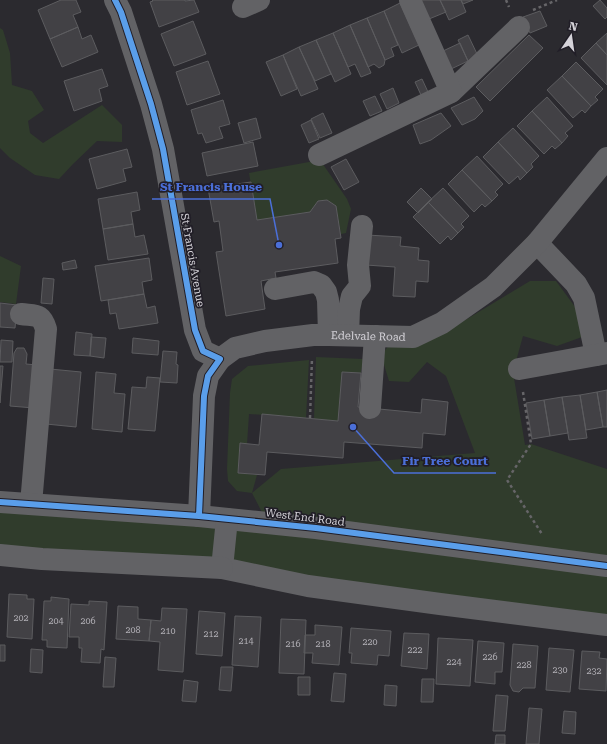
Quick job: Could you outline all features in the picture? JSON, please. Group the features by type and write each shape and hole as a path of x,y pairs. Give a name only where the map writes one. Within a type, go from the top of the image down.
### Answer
{"street":[{"name":"St Francis Avenue","path":"115,0 121,12 163,149 195,330 203,351 220,359"},
{"path":"410,0 451,92"},
{"path":"319,155 451,92 519,27"},
{"name":"Edelvale Road","path":"220,359 235,348 265,341 330,335 412,337 442,323 493,287 537,243 607,158"},
{"path":"330,335 349,309 352,296 360,286 358,265 362,226"},
{"path":"519,369 601,354 584,298 576,284 537,243"},
{"path":"275,288 314,282 321,285 326,292 328,300 330,335"},
{"path":"21,314 39,316 43,320 46,328 31,504"},
{"path":"370,408 375,336"},
{"path":"199,516 204,396 208,376 220,359"},
{"name":"West End Road","path":"0,502 227,518 316,528 607,566"},
{"path":"222,568 227,518"},
{"path":"0,555 42,559 222,568 308,586 607,625"}],"path":[{"path":"310,418 330,335"},
{"path":"519,369 531,444 507,480 560,560"}],"green space":[{"path":"0,28 3,30 10,53 12,85 32,91 44,110 28,121 30,133 43,143 102,105 122,125 122,142 97,141 59,179 35,175 10,158 0,148"},
{"path":"320,160 347,199 351,209 346,233 341,234 336,206 327,200 318,201 310,212 257,220 249,173"},
{"path":"0,256 21,266 16,304 0,302"},
{"path":"530,281 556,281 581,315 582,337 557,346 523,336 513,372 525,445 531,444 607,469 607,625 308,586 0,555 0,502 267,522 252,493 281,469 475,453 446,376 427,362 409,382 389,381 381,355 391,343 428,339 467,319"},
{"path":"316,357 363,359 361,373 342,372 338,421 314,419"},
{"path":"309,360 306,418 249,414 247,444 240,443 238,473 257,475 252,493 237,491 228,481 227,469 230,393 232,379 248,366"}],"building":[{"path":"61,0 76,0 81,12 73,15 78,27 50,39 38,10"},
{"path":"152,0 194,0 199,12 159,27 150,2 153,1"},
{"path":"420,0 440,0 446,12 429,19"},
{"path":"440,0 461,0 466,12 449,20"},
{"path":"461,0 473,0 463,4"},
{"path":"600,0 607,8 607,17 605,19 593,6"},
{"path":"400,3 419,45 402,53 384,11"},
{"path":"384,11 398,45 391,48 394,56 385,60 367,18"},
{"path":"540,11 547,26 530,33 523,17"},
{"path":"367,18 385,60 384,65 379,68 374,64 368,67 350,25"},
{"path":"193,21 206,54 174,66 161,34"},
{"path":"350,25 371,73 361,77 355,64 348,67 333,33"},
{"path":"78,27 82,39 91,35 98,52 62,67 50,39"},
{"path":"333,33 351,74 335,82 316,40"},
{"path":"607,33 607,55 596,43"},
{"path":"468,35 478,56 468,61 458,40"},
{"path":"529,35 543,48 490,101 476,87"},
{"path":"316,40 331,74 315,81 299,47"},
{"path":"460,43 468,61 451,69 443,51"},
{"path":"596,43 607,55 607,85 581,58"},
{"path":"299,47 318,89 301,96 283,55"},
{"path":"283,55 297,89 281,96 266,62"},
{"path":"208,61 220,94 187,105 176,72"},
{"path":"576,62 603,89 595,97 598,100 591,106 562,76"},
{"path":"102,69 108,86 99,89 102,101 74,111 64,81"},
{"path":"562,76 591,106 585,113 582,110 573,118 547,90"},
{"path":"422,79 428,92 421,95 415,82"},
{"path":"393,88 399,103 387,109 380,94"},
{"path":"375,96 382,111 370,116 363,101"},
{"path":"474,97 483,111 475,119 462,125 451,108"},
{"path":"547,97 573,126 565,133 568,136 562,143 532,111"},
{"path":"223,100 230,124 219,127 223,138 206,143 202,133 198,134 191,110"},
{"path":"532,111 562,143 555,149 552,146 544,154 517,126"},
{"path":"323,113 332,133 320,138 311,119"},
{"path":"441,113 451,126 431,140 420,144 413,125"},
{"path":"256,118 261,138 244,143 238,123"},
{"path":"311,120 319,139 309,143 301,125"},
{"path":"513,128 539,156 531,164 533,167 527,173 498,142"},
{"path":"253,142 258,166 207,176 202,153"},
{"path":"498,142 527,173 520,180 518,176 509,184 483,157"},
{"path":"127,149 132,167 123,169 126,181 97,189 89,159"},
{"path":"477,156 503,184 495,192 498,195 492,201 462,170"},
{"path":"346,159 359,182 344,190 331,167"},
{"path":"462,170 492,201 485,207 482,204 474,212 448,184"},
{"path":"251,182 257,220 310,212 318,201 327,200 336,206 341,238 335,239 338,263 275,272 276,278 261,281 265,309 226,316 216,252 223,251 219,221 214,222 208,188"},
{"path":"421,188 432,199 418,213 407,202"},
{"path":"443,188 469,216 461,224 464,227 458,233 428,202"},
{"path":"137,192 140,210 131,212 133,224 103,229 98,199"},
{"path":"428,202 458,233 451,240 448,236 440,244 413,217"},
{"path":"133,224 135,237 144,235 148,254 108,260 103,229"},
{"path":"367,235 401,237 400,246 419,248 418,260 429,261 428,282 416,281 415,297 393,296 395,267 366,265"},
{"path":"149,258 152,280 142,282 144,294 101,301 95,266"},
{"path":"75,260 77,268 63,270 62,263"},
{"path":"43,278 54,279 52,304 41,303"},
{"path":"144,294 147,308 155,306 158,323 119,329 116,313 110,314 108,300"},
{"path":"0,303 17,305 15,328 0,327"},
{"path":"76,332 92,334 90,356 74,355"},
{"path":"91,337 106,338 104,358 90,356"},
{"path":"133,338 159,341 158,355 132,353"},
{"path":"1,340 13,341 12,362 0,362"},
{"path":"17,348 24,348 27,354 26,364 37,365 34,408 10,406 14,353"},
{"path":"163,351 177,352 177,383 160,382"},
{"path":"0,366 3,366 0,403"},
{"path":"50,369 81,372 76,427 46,424"},
{"path":"96,372 116,374 114,393 125,394 122,432 92,429"},
{"path":"342,372 361,373 358,407 421,413 422,399 448,402 445,435 423,433 422,448 344,442 343,458 267,452 265,475 238,473 240,443 259,445 262,414 338,421"},
{"path":"147,377 160,378 155,431 128,429 132,387 146,388"},
{"path":"607,390 607,427 603,427 597,392"},
{"path":"597,392 603,427 586,430 580,395"},
{"path":"580,395 587,438 569,440 562,397"},
{"path":"562,397 568,433 550,436 544,400"},
{"path":"544,400 550,436 532,439 526,403"},
{"path":"9,594 27,595 27,599 34,599 32,639 7,637"},
{"path":"51,597 69,599 67,648 47,647 47,640 42,640 44,601 51,601"},
{"path":"89,601 107,602 104,650 101,649 100,663 81,662 82,648 79,648 79,637 69,637 71,604 89,605"},
{"path":"118,606 138,607 138,619 151,620 149,641 116,639"},
{"path":"162,608 187,609 183,672 158,670 160,642 149,641 151,620 161,621"},
{"path":"199,611 225,613 222,656 196,654"},
{"path":"235,616 261,617 258,667 232,665"},
{"path":"281,619 306,620 304,674 279,673"},
{"path":"315,625 342,627 339,665 312,663 313,653 304,653 305,635 315,635"},
{"path":"351,628 391,631 389,656 378,655 377,665 351,663 352,653 349,653"},
{"path":"404,633 429,634 427,669 401,666"},
{"path":"438,638 473,640 470,686 436,684"},
{"path":"478,641 504,643 502,672 495,672 495,684 475,682"},
{"path":"513,644 538,646 535,688 523,688 519,692 513,691 510,685"},
{"path":"0,645 5,645 5,661 0,661"},
{"path":"549,648 574,650 570,692 546,690"},
{"path":"31,649 43,650 42,673 30,672"},
{"path":"582,651 600,652 599,658 607,659 606,691 579,689"},
{"path":"105,657 116,658 114,687 103,687"},
{"path":"221,667 233,667 231,691 219,690"},
{"path":"334,673 346,674 344,702 331,701"},
{"path":"298,677 310,677 310,695 298,695"},
{"path":"422,679 434,679 433,702 421,702"},
{"path":"184,680 198,682 196,702 182,701"},
{"path":"385,685 397,686 396,706 384,705"},
{"path":"496,695 508,696 505,731 493,731"},
{"path":"529,708 542,709 539,744 526,744"},
{"path":"564,711 576,712 575,734 562,733"},
{"path":"496,735 505,735 505,744 495,744"}],"cycle path":[{"path":"115,0 121,12 151,104 163,149 195,330 203,351 220,359 208,376 204,396 199,516"},
{"path":"0,502 199,516 316,528 607,566"}],"place":[{"name":"St Francis House","path":"279,245"},
{"name":"Fir Tree Court","path":"353,427"}]}
